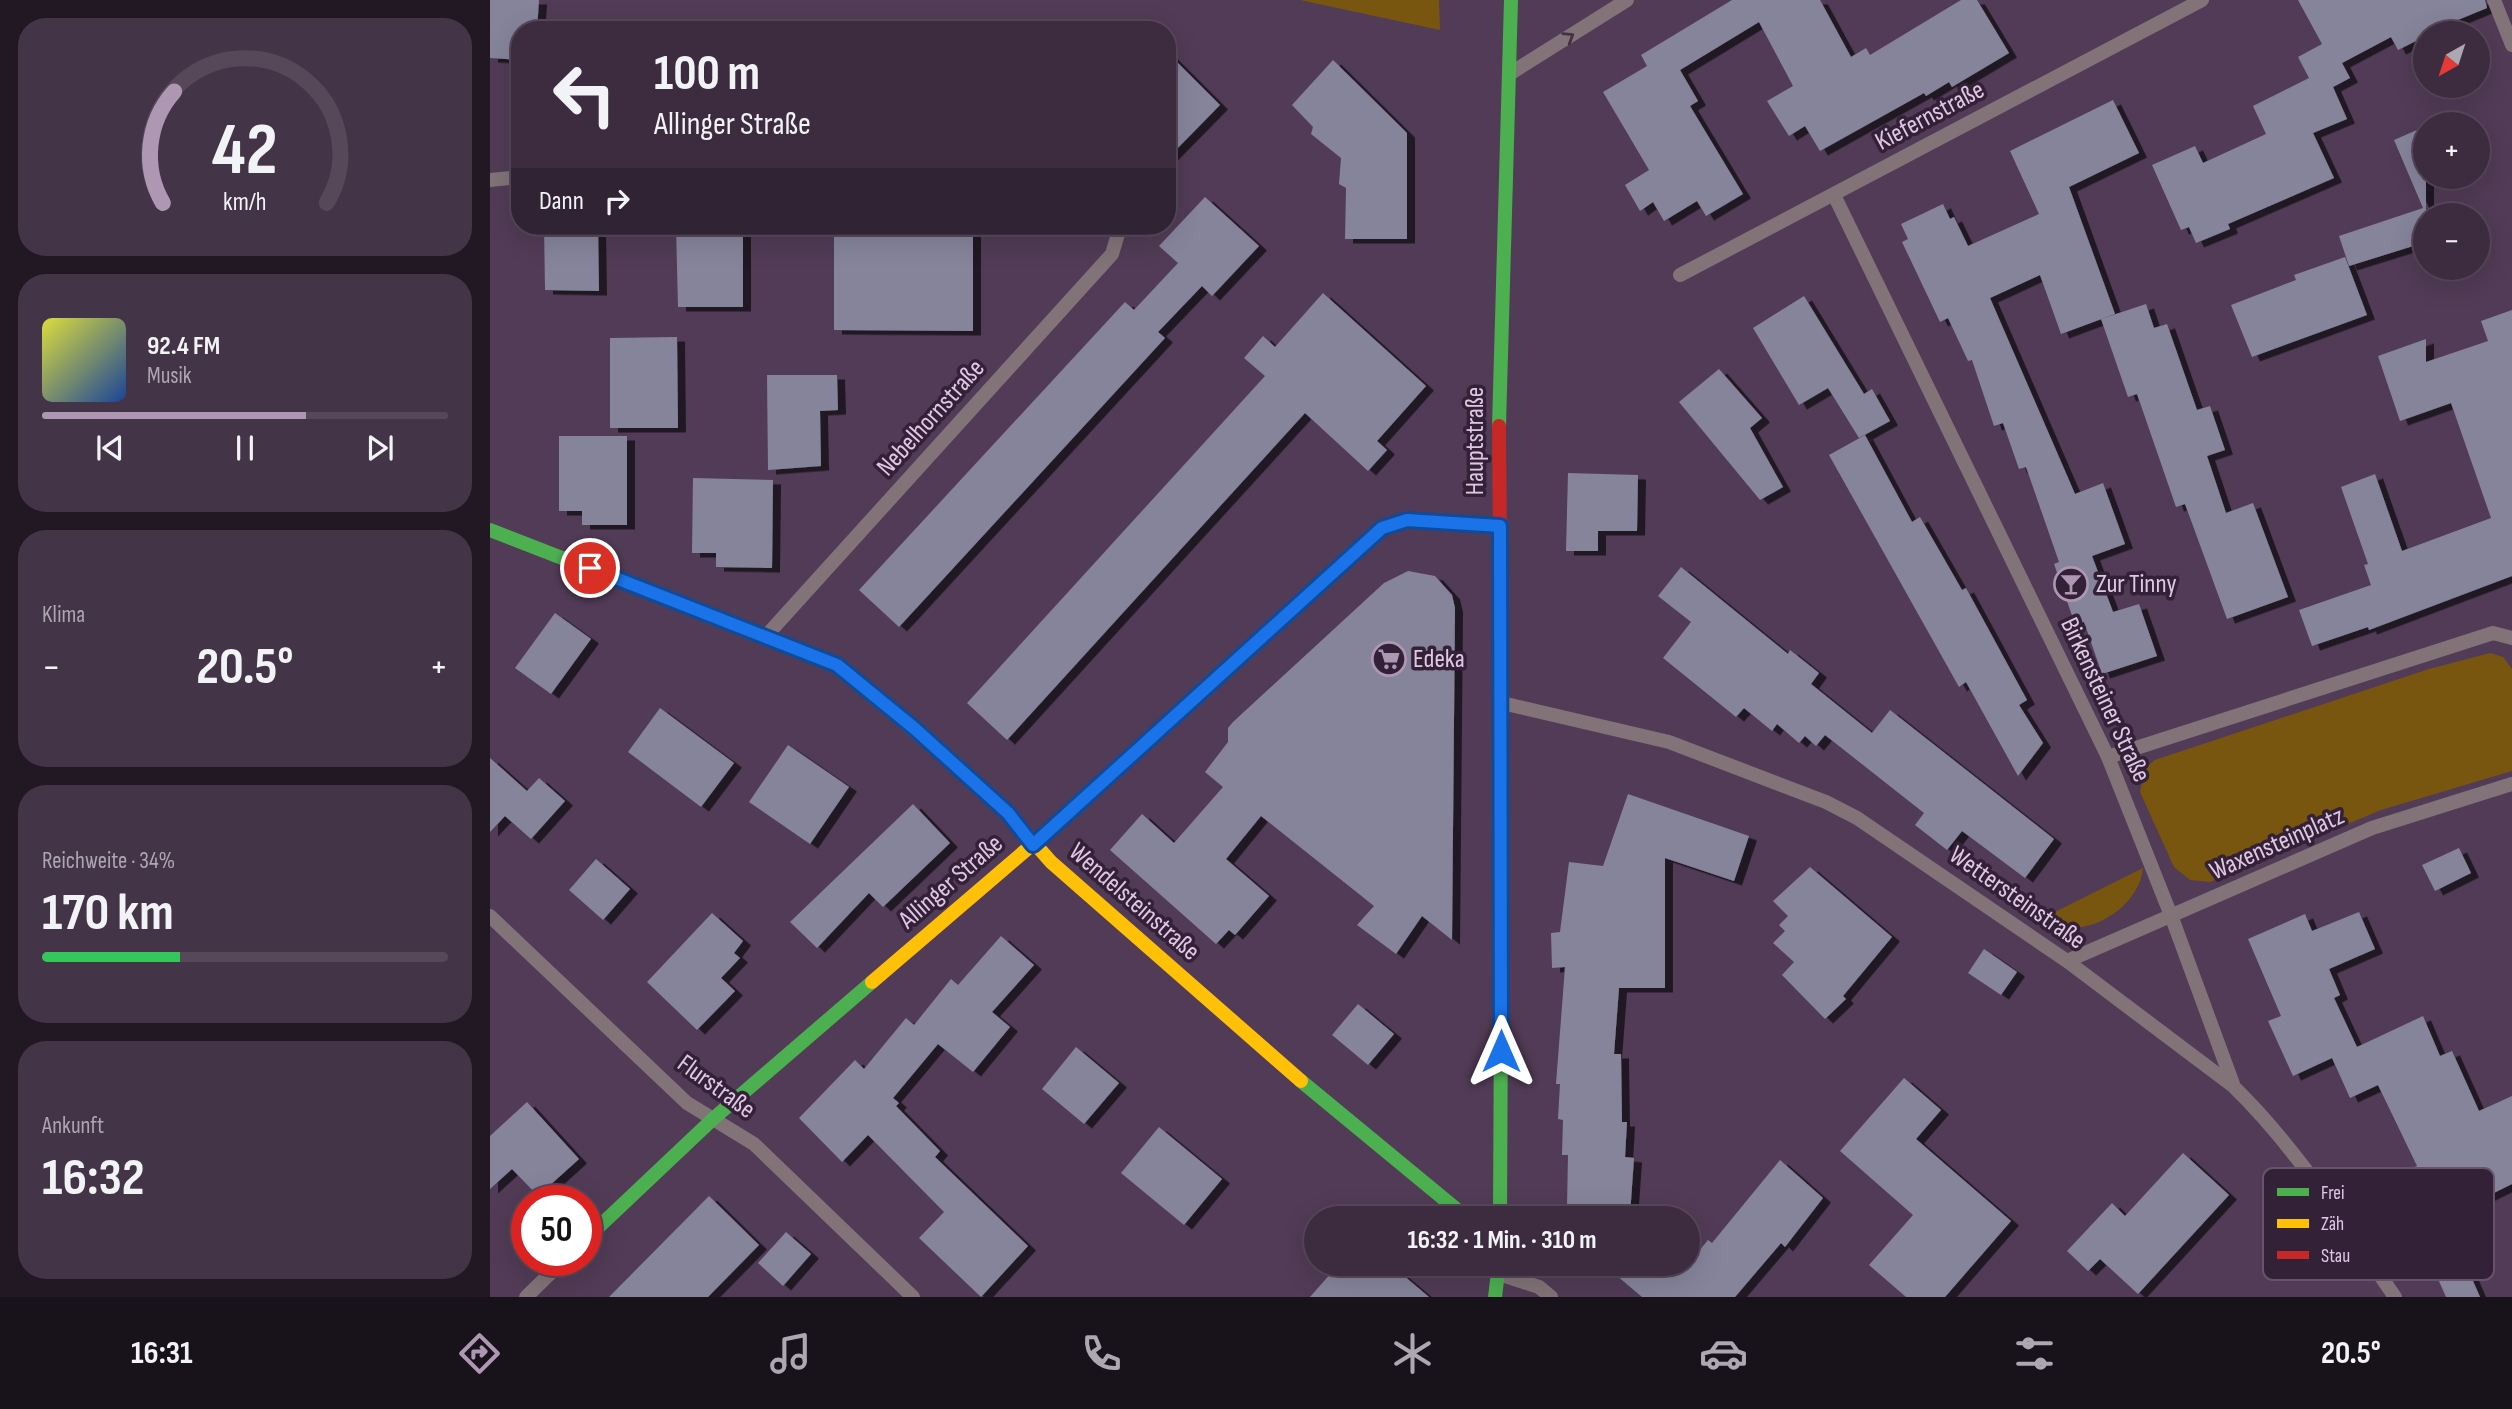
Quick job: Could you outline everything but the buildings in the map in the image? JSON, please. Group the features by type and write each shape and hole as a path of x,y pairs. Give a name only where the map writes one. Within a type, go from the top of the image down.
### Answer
{"street":[{"name":"Hauptstraße","path":"1500,1206 1501,281 1511,73 1511,0"},
{"path":"1511,73 1627,0"},
{"name":"Kiefernstraße","path":"1680,275 2202,0"},
{"path":"2494,0 2512,45"},
{"path":"490,180 511,178"},
{"name":"Birkensteiner Straße","path":"1834,195 2108,757 2172,918 2233,1086"},
{"name":"Nebelhornstraße","path":"766,636 1112,254 1118,235"},
{"name":"Allinger Straße","path":"602,1224 713,1118 1033,845 1382,528 1407,520 1500,526"},
{"name":"Wendelsteinstraße","path":"490,530 837,665 914,728 1008,813 1033,845 1295,1076 1452,1206"},
{"path":"2108,757 2493,634 2512,638"},
{"name":"Wettersteinstraße","path":"1502,703 1669,742 1826,802 1865,822 2067,961 2233,1086 2256,1108 2303,1168"},
{"name":"Waxensteinplatz","path":"2067,961 2172,918 2372,828 2512,784"},
{"name":"Flurstraße","path":"490,916 687,1103 754,1144 913,1297"},
{"path":"526,1297 548,1276"},
{"path":"1494,1297 1498,1276"},
{"path":"1515,1276 1539,1287 1551,1297"},
{"name":"Wettersteinstraße","path":"2383,1280 2395,1297"}],"shaded area":[{"path":"1300,0 1439,0 1440,30"},
{"path":"2490,653 2503,657 2512,669 2512,771 2381,810 2210,882 2190,880 2174,867 2140,792 2145,768 2155,760 2429,669"},
{"path":"2143,868 2135,891 2118,911 2107,918 2094,924 2069,928 2037,921"}],"traffic: fast":[{"path":"1499,426 1511,0"},
{"path":"490,530 837,665 958,768"},
{"path":"1500,1206 1502,800"},
{"path":"602,1224 714,1118 872,982"},
{"path":"1301,1081 1452,1206"},
{"path":"1495,1297 1498,1276"}],"traffic: slow":[{"path":"872,982 1033,844 1288,613"},
{"path":"958,768 1008,813 1051,862 1301,1081"}],"traffic: jam":[{"path":"1499,426 1502,800"},
{"path":"1288,613 1382,528 1407,520 1500,526"}],"place":[{"name":"Zur Tinny","path":"2071,584"},
{"name":"Edeka","path":"1389,659"}],"route":[{"path":"590,568 837,665 914,728 1008,813 1033,845 1382,528 1407,520 1500,526 1501,1051"}]}
